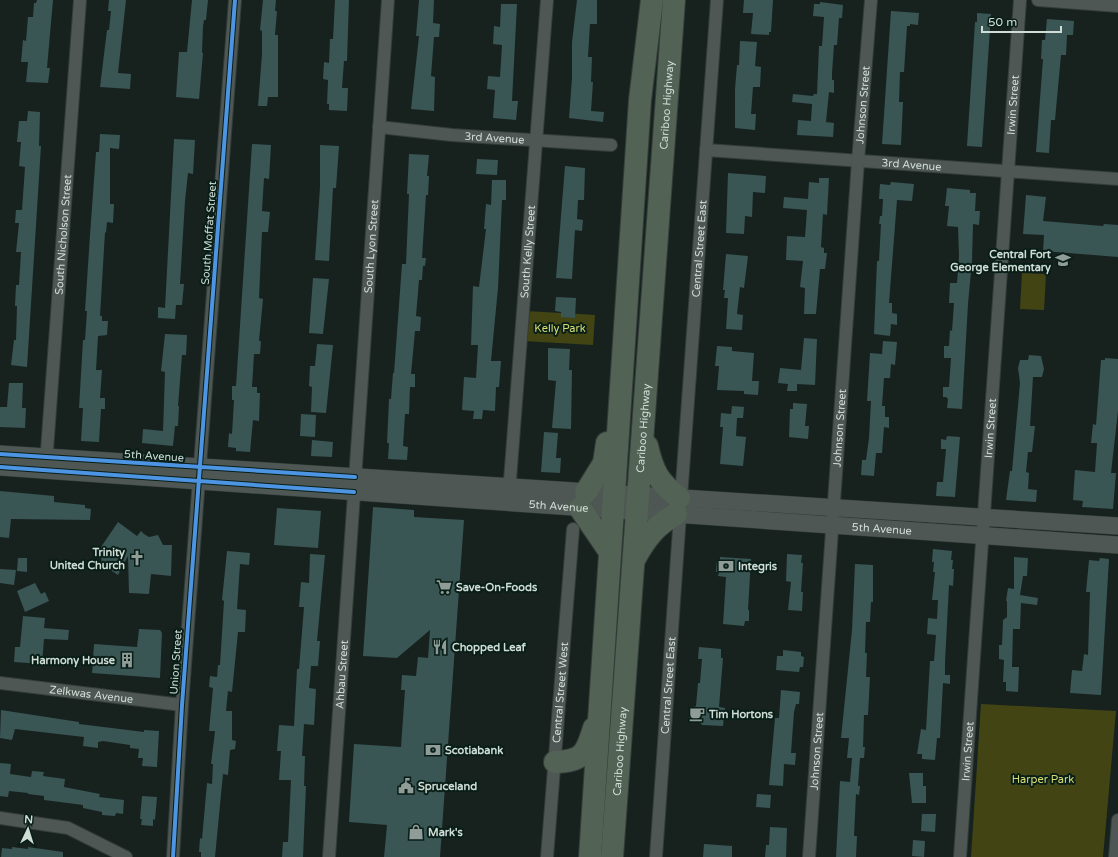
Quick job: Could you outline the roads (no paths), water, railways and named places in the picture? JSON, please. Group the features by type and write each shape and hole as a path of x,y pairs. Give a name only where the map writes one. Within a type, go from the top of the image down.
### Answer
{"highway":[{"name":"Cariboo Highway","path":"612,857 634,561 625,504 629,270 640,100 652,0"},
{"name":"Cariboo Highway","path":"590,857 610,552 625,504 644,432 674,0"},
{"path":"610,552 583,500 604,463 617,336 629,270"},
{"path":"634,561 652,531 679,506 651,466 644,432"},
{"path":"619,761 611,731 609,705 625,504"},
{"path":"555,762 572,761 578,758 591,738 599,714"}],"main road":[{"name":"5th Avenue","path":"0,454 46,464"},
{"name":"5th Avenue","path":"0,467 46,464 625,504 833,508 1118,526"},
{"name":"5th Avenue","path":"679,506 832,525 1118,545"}],"street":[{"name":"South Nicholson Street","path":"46,464 80,0"},
{"name":"South Moffat Street","path":"199,475 235,0"},
{"name":"South Lyon Street","path":"354,485 388,0"},
{"name":"South Kelly Street","path":"508,495 547,0"},
{"name":"Central Street East","path":"656,857 679,506 717,0"},
{"name":"Johnson Street","path":"809,857 858,161 871,0"},
{"name":"Irwin Street","path":"960,857 1020,0"},
{"path":"1038,0 1118,6"},
{"name":"3rd Avenue","path":"379,127 452,135 611,145"},
{"name":"3rd Avenue","path":"706,150 1118,179"},
{"name":"Union Street","path":"173,857 182,705 199,475"},
{"name":"Ahbau Street","path":"329,857 354,485"},
{"name":"Central Street West","path":"547,857 573,529"},
{"name":"Zelkwas Avenue","path":"0,683 182,705"},
{"path":"0,818 68,828 126,857"},
{"path":"1115,857 1118,820"}],"place":[{"name":"Central Fort George Elementary","path":"1063,260"},
{"name":"Trinity United Church","path":"137,558"},
{"name":"Integris","path":"726,566"},
{"name":"Save-On-Foods","path":"444,587"},
{"name":"Chopped Leaf","path":"440,647"},
{"name":"Harmony House","path":"127,660"},
{"name":"Tim Hortons","path":"697,714"},
{"name":"Scotiabank","path":"433,750"},
{"name":"Spruceland","path":"406,786"},
{"name":"Mark's","path":"416,832"}],"park label":[{"name":"Kelly Park","path":"560,328"},
{"name":"Harper Park","path":"1043,779"}]}
